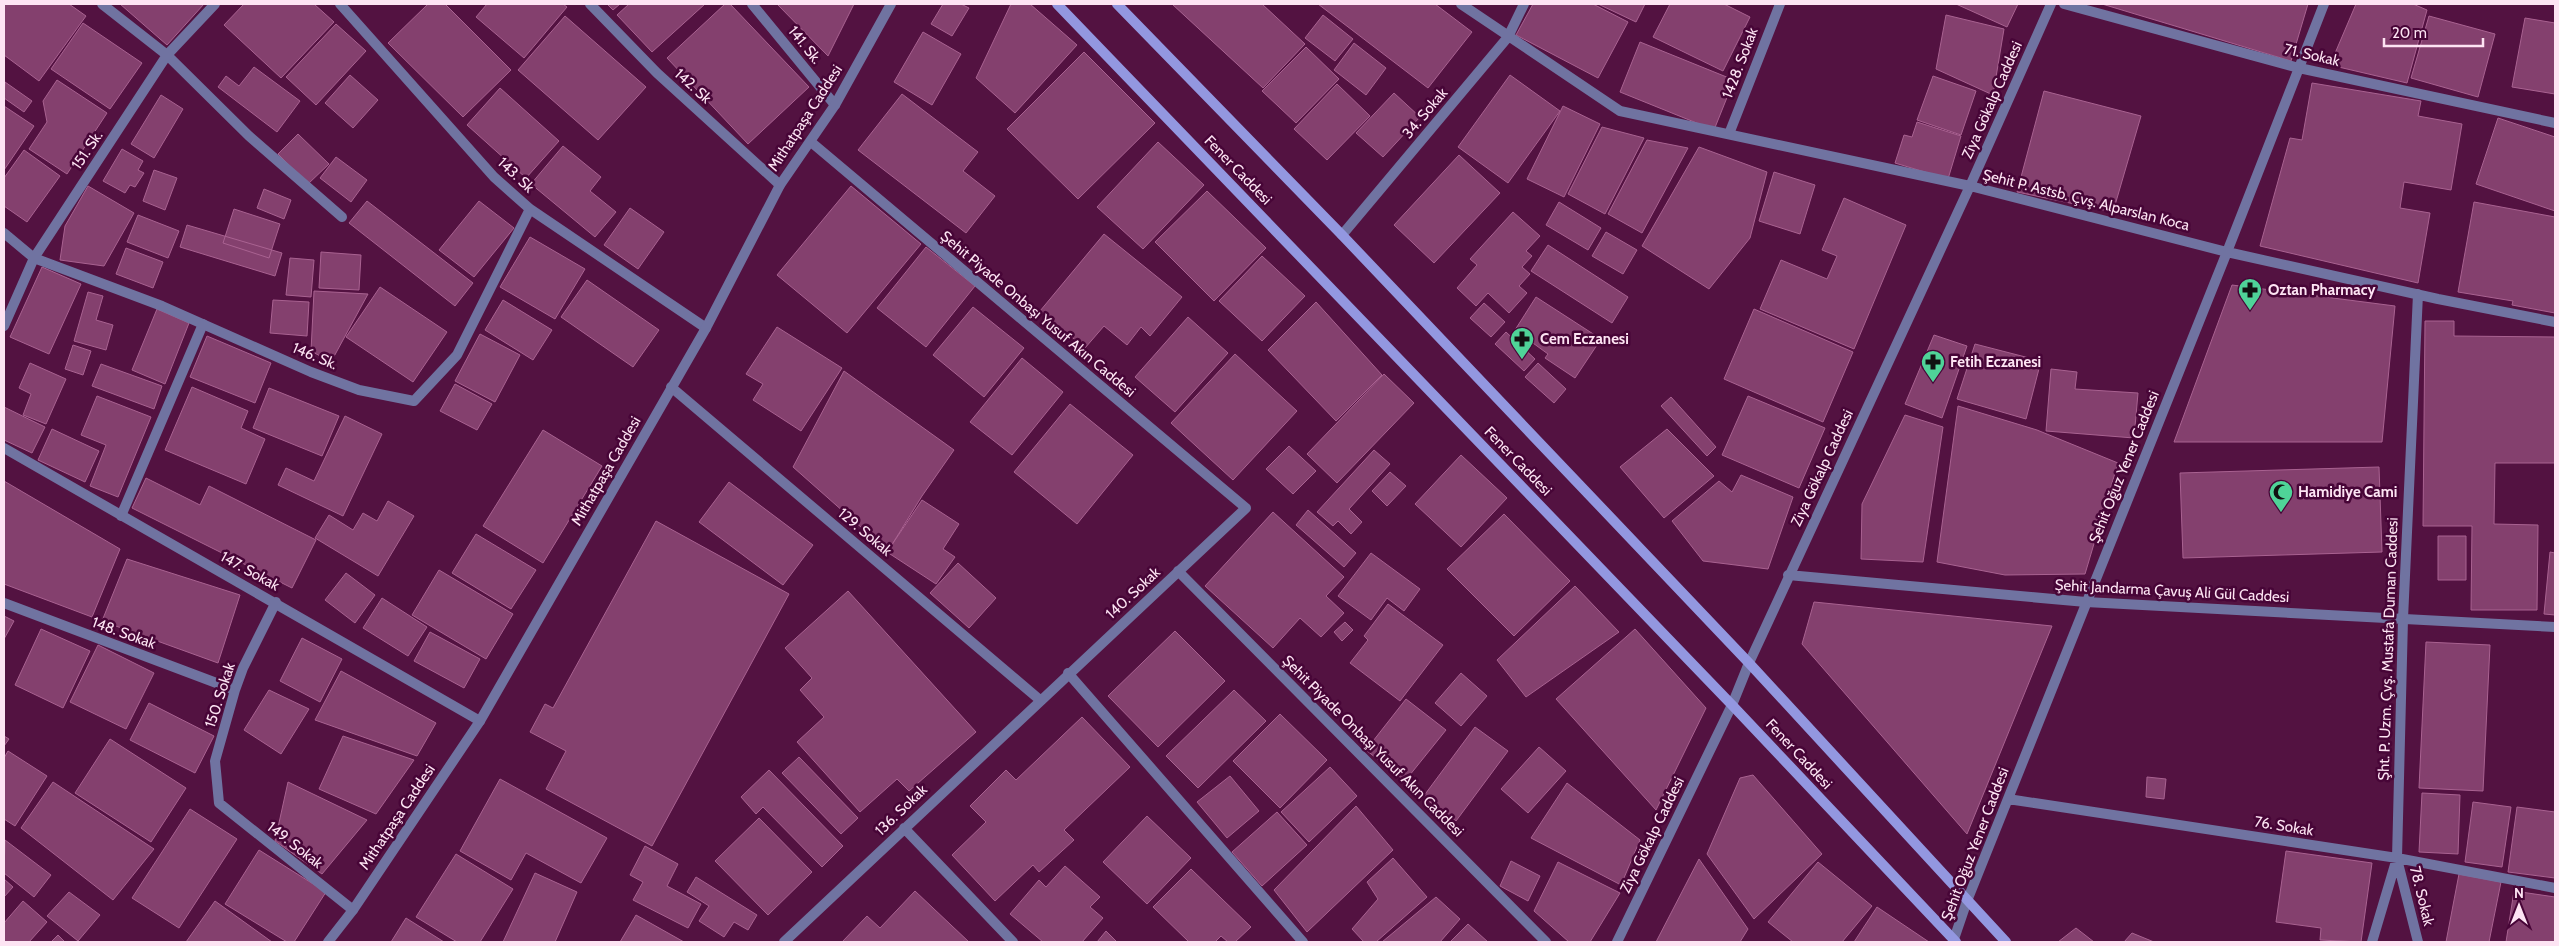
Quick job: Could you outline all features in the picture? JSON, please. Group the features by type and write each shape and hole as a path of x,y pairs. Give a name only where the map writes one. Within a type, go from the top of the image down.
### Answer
{"main road":[{"name":"Fener Caddesi","path":"1057,4 1732,705 1955,942"},
{"name":"Fener Caddesi","path":"1117,4 1342,235 1749,664 2006,942"}],"street":[{"path":"102,4 167,55 249,136 342,217"},
{"name":"151. Sk.","path":"4,326 34,258 167,55 215,4"},
{"name":"143. Sk","path":"340,4 494,177 530,209 706,328"},
{"name":"142. Sk","path":"590,4 657,73 780,185"},
{"name":"141. Sk.","path":"752,4 835,105"},
{"name":"Mithatpaşa Caddesi","path":"328,942 353,910 480,721 706,328 780,185 835,105 891,4"},
{"name":"Şehit P. Astsb. Çvş. Alparslan Koca","path":"1461,4 1620,111 1970,186 2227,252 2555,322"},
{"name":"34. Sokak","path":"1342,235 1508,37 1524,4"},
{"name":"1428. Sokak","path":"1729,134 1780,4"},
{"name":"Ziya Gökalp Caddesi","path":"1616,942 1732,705 1788,575 1970,186 2051,4"},
{"name":"71. Sokak","path":"2064,4 2299,68 2555,123"},
{"name":"Şehit Oğuz Yener Caddesi","path":"1955,942 1967,902 2324,4"},
{"name":"Şehit Piyade Onbaşı Yusuf Akın Caddesi","path":"810,142 1246,508"},
{"name":"146. Sk.","path":"4,233 34,258 203,324 311,372 360,390 414,401 458,355 530,209"},
{"name":"Şht. P. Uzm. Çvş. Mustafa Duman Caddesi","path":"2372,942 2397,858 2403,619 2418,294"},
{"path":"122,516 203,324"},
{"name":"129. Sokak","path":"671,387 1040,700"},
{"name":"147. Sokak","path":"4,448 276,602 480,721"},
{"name":"140. Sokak","path":"1040,700 1246,508"},
{"name":"Şehit Piyade Onbaşı Yusuf Akın Caddesi","path":"1178,571 1546,942"},
{"name":"Şehit Jandarma Çavuş Ali Gül Caddesi","path":"1788,575 2086,602 2555,627"},
{"name":"150. Sokak","path":"218,803 216,761 235,690 243,668 276,602"},
{"name":"148. Sokak","path":"4,603 235,690"},
{"path":"1068,673 1303,942"},
{"name":"136. Sokak","path":"784,942 1040,700"},
{"name":"76. Sokak","path":"2008,798 2397,858 2555,888"},
{"name":"149. Sokak","path":"218,803 353,910"},
{"path":"904,828 1013,942"},
{"name":"78. Sokak","path":"2397,858 2418,942"}],"building":[{"path":"4,4 69,4 86,16 39,81 4,55"},
{"path":"120,4 204,4 167,45"},
{"path":"244,4 314,4 334,22 281,78 224,25"},
{"path":"428,4 445,4 511,70 463,117 388,43"},
{"path":"487,4 563,4 567,7 524,58 476,17"},
{"path":"607,4 620,4 613,10"},
{"path":"629,4 705,4 652,52 617,15"},
{"path":"725,4 730,4 809,87 748,144 667,58"},
{"path":"777,4 854,4 828,56"},
{"path":"943,4 961,4 969,8 952,36 931,24"},
{"path":"1011,4 1030,4 1077,45 1015,113 976,78"},
{"path":"1172,4 1262,4 1305,44 1263,88"},
{"path":"1318,4 1435,4 1472,32 1428,88"},
{"path":"1533,4 1593,4 1628,22 1598,78 1516,35"},
{"path":"1598,4 1645,4 1636,22"},
{"path":"1670,4 1724,4 1750,17 1723,71 1653,37"},
{"path":"1956,4 2018,4 2007,27"},
{"path":"2102,4 2308,4 2291,61"},
{"path":"2356,4 2413,4 2427,10 2407,83 2330,65"},
{"path":"1323,15 1353,39 1335,61 1305,38"},
{"path":"1946,15 2004,29 1993,95 1936,69"},
{"path":"565,16 646,87 598,140 518,70"},
{"path":"2429,16 2495,34 2478,97 2411,78"},
{"path":"2525,18 2555,23 2555,94 2512,87"},
{"path":"83,23 142,63 110,109 51,69"},
{"path":"336,24 366,51 316,105 286,77"},
{"path":"923,32 961,54 932,105 894,82"},
{"path":"1640,42 1734,80 1714,130 1620,92"},
{"path":"1354,43 1386,68 1366,95 1334,70"},
{"path":"1306,47 1339,79 1296,123 1262,91"},
{"path":"1084,52 1155,123 1078,199 1007,129"},
{"path":"254,67 300,101 277,132 218,87 226,76 239,86"},
{"path":"350,75 378,100 353,128 325,103"},
{"path":"1510,75 1560,111 1508,183 1458,147"},
{"path":"1933,76 1976,91 1961,135 1917,120"},
{"path":"57,80 107,113 67,174 29,149 47,122 43,101"},
{"path":"5,82 32,101 24,112 4,98"},
{"path":"2312,83 2421,101 2418,116 2462,124 2451,190 2404,182 2400,208 2430,213 2418,283 2260,246 2290,138 2302,140"},
{"path":"1337,84 1370,116 1327,160 1294,129"},
{"path":"500,88 559,141 526,178 467,125"},
{"path":"2044,91 2141,116 2113,212 2017,192"},
{"path":"1394,93 1420,117 1383,157 1356,133"},
{"path":"902,94 978,152 963,171 995,196 966,233 858,150"},
{"path":"161,95 183,109 154,158 131,144"},
{"path":"4,106 34,126 4,170"},
{"path":"1563,106 1600,124 1564,197 1527,179"},
{"path":"2498,118 2555,137 2555,211 2476,184"},
{"path":"1917,122 1961,136 1948,179 1895,163 1904,135 1912,137"},
{"path":"1602,127 1644,138 1605,214 1568,194"},
{"path":"298,134 329,164 308,184 278,154"},
{"path":"1647,140 1688,148 1642,233 1608,214"},
{"path":"1158,142 1204,185 1143,249 1097,207"},
{"path":"563,146 601,177 590,191 616,212 595,237 531,184"},
{"path":"1699,147 1767,172 1750,238 1709,289 1642,246"},
{"path":"122,149 143,161 138,170 144,173 135,187 130,185 125,193 103,181"},
{"path":"24,150 60,176 27,222 4,206 4,178"},
{"path":"1459,155 1500,193 1434,263 1394,225"},
{"path":"336,157 367,180 351,202 320,178"},
{"path":"154,170 177,178 165,210 143,201"},
{"path":"1774,172 1815,185 1800,234 1759,221"},
{"path":"88,186 134,213 104,266 60,260 65,226"},
{"path":"851,186 921,244 847,333 777,275"},
{"path":"264,189 291,200 284,219 257,208"},
{"path":"1207,191 1266,248 1214,301 1155,242"},
{"path":"1844,198 1906,225 1854,349 1760,309 1781,260 1827,279 1837,256 1822,250"},
{"path":"367,201 473,283 455,306 349,223"},
{"path":"479,201 514,228 474,277 439,250"},
{"path":"1559,202 1601,228 1588,250 1546,225"},
{"path":"2474,202 2555,217 2555,313 2512,305 2513,301 2458,292"},
{"path":"630,208 664,232 638,269 604,245"},
{"path":"234,209 280,224 269,258 223,243"},
{"path":"1513,212 1540,236 1526,251 1532,256 1522,267 1530,274 1519,286 1527,293 1509,313 1488,293 1476,306 1457,288 1477,265 1470,259"},
{"path":"138,215 179,231 168,258 127,242"},
{"path":"187,225 282,253 275,276 180,247"},
{"path":"1606,232 1637,250 1623,274 1592,256"},
{"path":"1104,234 1182,297 1150,336 1141,327 1127,345 1104,326 1085,348 1040,311"},
{"path":"530,237 585,269 555,319 500,287"},
{"path":"1548,245 1628,297 1612,323 1531,271"},
{"path":"926,247 975,286 926,347 877,308"},
{"path":"126,248 163,262 153,288 116,274"},
{"path":"321,252 361,255 359,290 319,288"},
{"path":"1262,256 1305,296 1262,341 1219,301"},
{"path":"290,258 314,260 311,297 286,295"},
{"path":"42,267 81,284 49,354 10,337"},
{"path":"587,280 659,330 633,367 561,317"},
{"path":"2232,285 2395,306 2382,442 2174,442"},
{"path":"380,287 447,332 413,382 346,337"},
{"path":"314,291 368,294 331,362 311,351"},
{"path":"88,292 103,296 96,320 113,325 106,350 74,341"},
{"path":"1536,297 1601,339 1575,378 1545,358 1548,354 1515,330"},
{"path":"273,300 309,302 307,336 270,333"},
{"path":"503,300 552,330 533,360 485,330"},
{"path":"1316,302 1382,375 1336,421 1268,350"},
{"path":"1484,303 1505,322 1491,337 1470,318"},
{"path":"973,307 1024,348 984,397 933,355"},
{"path":"157,309 189,323 165,384 132,370"},
{"path":"1754,309 1853,352 1823,422 1724,379"},
{"path":"1188,317 1228,353 1175,412 1135,377"},
{"path":"2425,321 2454,321 2454,336 2555,337 2555,463 2495,463 2494,524 2538,525 2537,610 2471,610 2472,526 2423,526"},
{"path":"777,327 842,368 801,431 753,400 763,384 746,374"},
{"path":"1506,332 1535,359 1524,371 1495,344"},
{"path":"480,334 520,355 495,402 455,381"},
{"path":"1934,335 1967,346 1942,418 1905,404"},
{"path":"207,336 271,363 255,403 190,377"},
{"path":"1975,344 2041,361 2026,419 1957,399"},
{"path":"73,345 91,351 83,375 65,369"},
{"path":"1235,354 1297,411 1233,480 1171,423"},
{"path":"1022,358 1063,392 1012,455 970,422"},
{"path":"30,363 66,379 46,424 23,415 31,394 19,388"},
{"path":"1538,363 1566,389 1554,403 1525,377"},
{"path":"101,364 162,386 154,409 92,386"},
{"path":"2051,369 2077,372 2075,389 2138,393 2134,438 2046,431"},
{"path":"844,371 954,450 922,496 888,551 793,467"},
{"path":"1384,374 1414,403 1337,483 1307,454"},
{"path":"455,384 492,404 477,430 440,411"},
{"path":"192,387 248,411 241,428 265,439 246,484 165,450"},
{"path":"269,388 339,416 322,456 253,428"},
{"path":"97,396 151,417 118,497 90,486 106,445 81,435"},
{"path":"1748,396 1825,428 1799,488 1722,455"},
{"path":"1671,397 1716,447 1707,456 1661,406"},
{"path":"1070,404 1133,455 1077,524 1014,472"},
{"path":"1958,406 2037,430 2118,463 2085,574 2005,575 1937,562"},
{"path":"4,407 45,427 32,453 4,440"},
{"path":"1905,415 1943,427 1923,562 1861,559 1862,504"},
{"path":"345,416 382,434 343,516 278,485 286,468 314,481"},
{"path":"52,429 99,451 85,482 38,460"},
{"path":"1667,429 1714,476 1664,518 1620,467"},
{"path":"543,430 602,466 543,563 483,526"},
{"path":"1289,446 1316,471 1293,494 1266,469"},
{"path":"1374,450 1390,464 1349,509 1362,522 1351,534 1338,521 1333,526 1317,512"},
{"path":"1461,455 1507,498 1461,547 1415,504"},
{"name":"Hamidiye Cami","path":"2379,467 2382,552 2183,558 2180,473"},
{"path":"1390,472 1406,486 1387,506 1372,491"},
{"path":"1741,475 1793,497 1768,569 1703,561 1672,521 1719,481 1732,492"},
{"path":"146,478 200,505 209,486 316,540 292,588 132,508"},
{"path":"4,481 120,549 92,617 4,584"},
{"path":"729,482 813,545 783,585 699,522"},
{"path":"922,500 959,524 943,549 955,557 936,584 887,552"},
{"path":"388,501 414,516 378,576 315,538 329,515 353,530 363,513 377,521"},
{"path":"1308,510 1356,553 1344,567 1296,525"},
{"path":"1273,512 1344,577 1326,596 1344,613 1321,637 1300,618 1273,648 1205,586"},
{"path":"1504,514 1570,581 1514,636 1447,569"},
{"path":"656,521 789,594 652,846 546,789 566,751 530,732 545,704 553,708"},
{"path":"476,534 536,570 511,609 452,573"},
{"path":"2438,536 2466,536 2466,580 2438,580"},
{"path":"2550,552 2555,553 2555,615 2544,614"},
{"path":"1371,553 1420,589 1404,611 1387,598 1371,620 1338,596"},
{"path":"127,559 240,595 218,663 102,621"},
{"path":"958,563 996,598 969,628 930,593"},
{"path":"439,570 513,614 486,659 412,615"},
{"path":"346,573 375,595 355,623 325,600"},
{"path":"1575,586 1619,632 1526,697 1497,660"},
{"path":"848,591 976,732 909,791 897,779 860,812 797,742 824,717 800,690 812,678 785,648"},
{"path":"382,598 427,627 408,656 363,628"},
{"path":"1814,602 2052,626 1967,834 1802,644"},
{"path":"1388,604 1443,645 1400,701 1350,663 1368,640 1364,636"},
{"path":"4,616 14,621 4,639"},
{"path":"1345,622 1353,630 1342,641 1334,632"},
{"path":"41,629 90,651 63,708 15,685"},
{"path":"1635,629 1706,708 1656,810 1556,699"},
{"path":"1175,631 1225,681 1158,747 1108,696"},
{"path":"430,632 480,659 464,688 414,661"},
{"path":"302,638 342,659 320,702 280,681"},
{"path":"2426,642 2490,645 2483,791 2419,788"},
{"path":"98,645 154,673 126,729 70,702"},
{"path":"341,671 436,723 417,756 315,720"},
{"path":"1461,673 1487,696 1461,726 1435,703"},
{"path":"269,690 309,709 281,754 244,730"},
{"path":"1234,690 1266,721 1198,788 1166,756"},
{"path":"1406,699 1446,730 1405,781 1366,750"},
{"path":"149,703 214,736 195,773 130,740"},
{"path":"1280,714 1327,760 1280,808 1233,761"},
{"path":"1082,717 1130,767 1064,830 1074,840 1039,872 1033,865 995,901 952,855 986,822 970,806 1006,770 1016,780"},
{"path":"1475,727 1508,751 1456,821 1423,797"},
{"path":"4,736 9,739 4,746"},
{"path":"343,736 414,760 376,814 319,789"},
{"path":"110,739 186,788 151,842 75,793"},
{"path":"1539,747 1566,771 1528,813 1501,789"},
{"path":"8,751 47,776 15,826 4,819 4,758"},
{"path":"799,757 858,818 841,834 782,773"},
{"path":"1330,767 1357,796 1309,842 1281,812"},
{"path":"769,770 843,846 822,867 763,807 756,814 741,797"},
{"path":"1753,775 1822,854 1754,919 1707,854 1740,778"},
{"path":"1230,776 1259,811 1227,838 1197,802"},
{"path":"2147,777 2166,779 2164,799 2146,797"},
{"path":"500,779 607,838 581,883 526,853 511,880 460,851"},
{"path":"53,782 154,849 113,900 21,828"},
{"path":"288,782 367,820 322,874 275,841"},
{"path":"1567,783 1640,840 1621,885 1531,838"},
{"path":"2422,793 2460,795 2458,854 2419,852"},
{"path":"2473,802 2511,807 2502,867 2465,862"},
{"path":"1356,806 1393,850 1307,932 1274,890"},
{"path":"2517,807 2555,812 2555,878 2508,872"},
{"path":"190,809 237,839 179,928 132,898"},
{"path":"1277,812 1307,845 1262,886 1232,852"},
{"path":"1147,816 1191,858 1147,904 1103,862"},
{"path":"759,818 812,872 768,915 715,861"},
{"path":"5,840 51,875 34,897 4,873"},
{"path":"645,846 678,864 667,886 701,904 688,928 633,900 643,882 630,875"},
{"path":"259,850 326,892 294,942 287,942 225,904"},
{"path":"2286,851 2372,863 2361,942 2320,940 2321,928 2276,922"},
{"path":"456,854 513,889 480,942 457,942 416,917"},
{"path":"1393,858 1427,897 1376,942 1364,942 1352,929 1378,899 1367,882"},
{"path":"1699,859 1748,929 1740,942 1656,942"},
{"path":"1511,861 1540,876 1528,901 1500,886"},
{"path":"1558,862 1620,893 1590,942 1569,942 1534,911"},
{"path":"1818,862 1872,906 1842,942 1793,942 1768,922"},
{"path":"1065,866 1100,897 1090,907 1103,918 1082,942 1043,942 1010,914 1039,880 1046,887"},
{"path":"1191,869 1251,927 1235,942 1228,942 1221,936 1215,942 1189,942 1153,907"},
{"path":"535,873 577,892 555,942 503,942"},
{"path":"2459,874 2501,882 2489,942 2446,942"},
{"path":"696,877 757,915 748,930 734,922 724,937 699,921 709,906 687,892"},
{"path":"4,879 13,887 4,897"},
{"path":"915,891 969,942 842,942 867,916 880,928"},
{"path":"2514,891 2555,897 2555,942 2506,942"},
{"path":"69,892 100,915 78,941 47,916"},
{"path":"1436,897 1460,919 1440,942 1382,942"},
{"path":"23,901 47,922 29,942 4,942 4,923"},
{"path":"215,901 272,942 186,942"},
{"path":"1877,907 1929,942 1854,942"},
{"path":"636,915 684,942 620,942"},
{"path":"406,918 444,942 391,942"},
{"path":"1468,924 1488,942 1450,942"},
{"path":"2076,928 2094,942 2058,942"},
{"path":"1106,931 1117,942 1097,942"},
{"path":"2132,933 2154,942 2124,942"},
{"path":"58,935 65,942 51,942"}],"place":[{"name":"Oztan Pharmacy","path":"2250,311"},
{"name":"Cem Eczanesi","path":"1522,360"},
{"name":"Fetih Eczanesi","path":"1933,383"},
{"name":"Hamidiye Cami","path":"2281,513"}]}
